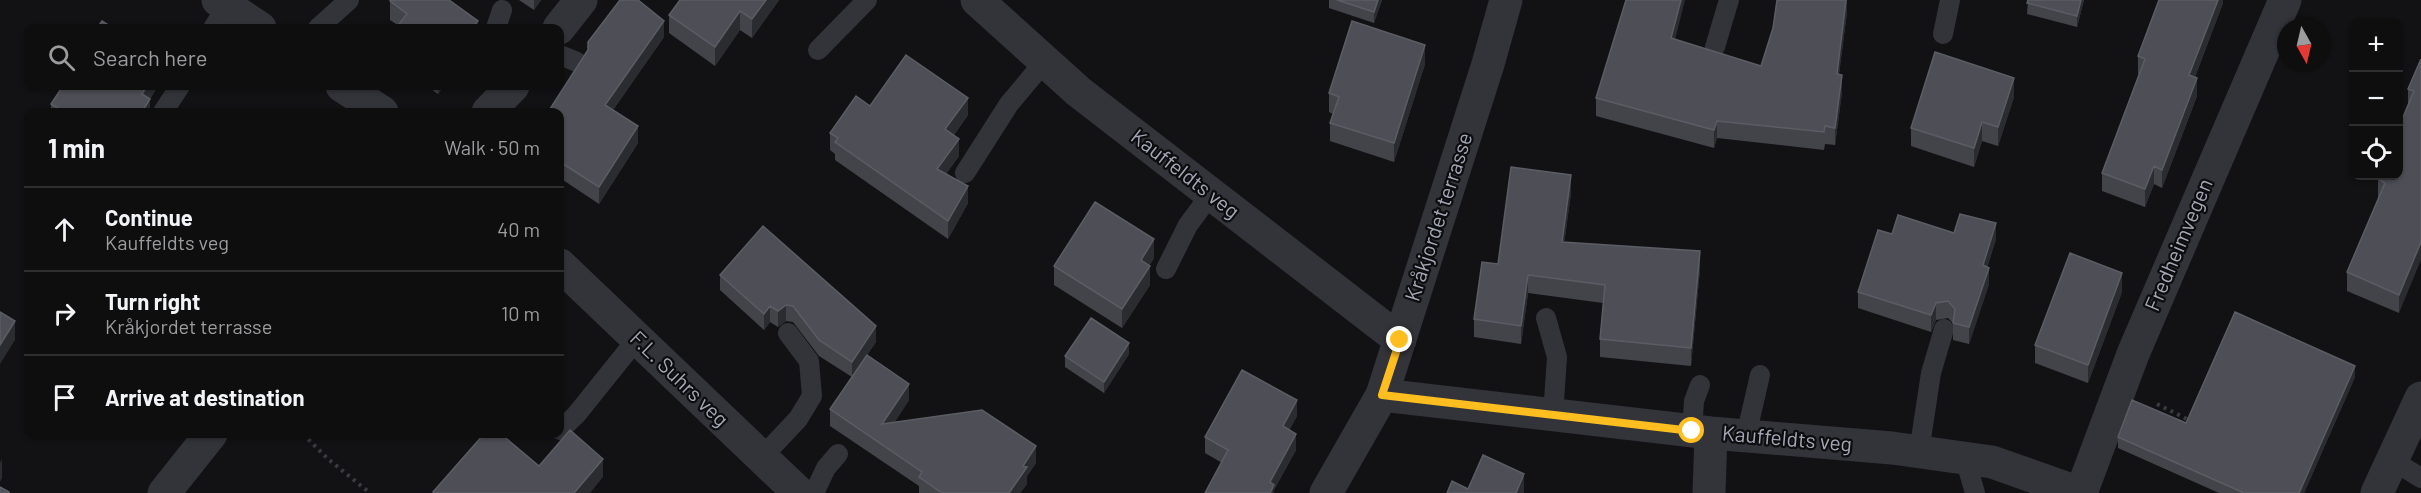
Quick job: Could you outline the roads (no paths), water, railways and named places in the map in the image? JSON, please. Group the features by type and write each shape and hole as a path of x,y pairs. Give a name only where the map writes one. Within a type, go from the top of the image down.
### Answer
{"street":[{"path":"562,24 581,0"},
{"name":"Kauffeldts veg","path":"977,0 1079,92 1400,340"},
{"name":"Kråkjordet terrasse","path":"1326,493 1382,395 1488,64 1506,0"},
{"name":"Fredheimvegen","path":"2081,493 2118,396 2221,146 2285,0"},
{"path":"220,12 250,24"},
{"path":"348,90 376,108"},
{"name":"F.L. Suhrs veg","path":"564,269 799,493"},
{"name":"Kauffeldts veg","path":"1382,395 1701,432 1965,458 1992,462 2081,493"},
{"path":"2377,493 2421,398"},
{"path":"1701,432 1709,493"},
{"path":"164,493 204,438"}],"lane":[{"path":"322,24 349,0"},
{"path":"818,50 867,0"},
{"path":"1715,47 1729,0"},
{"path":"1943,34 1950,0"},
{"path":"965,173 1009,104 1045,62"},
{"path":"166,108 177,90"},
{"path":"1166,269 1188,225 1211,194"},
{"path":"1546,318 1557,357 1553,415"},
{"path":"1919,452 1931,373 1944,329"},
{"path":"762,458 798,419 812,396 809,361 788,333"},
{"path":"564,426 576,415 637,339"},
{"path":"1746,436 1760,375"},
{"path":"1700,385 1694,401 1701,432"},
{"path":"814,493 826,468 838,454"},
{"path":"1965,458 1975,493"},
{"path":"2392,460 2421,478"}]}
